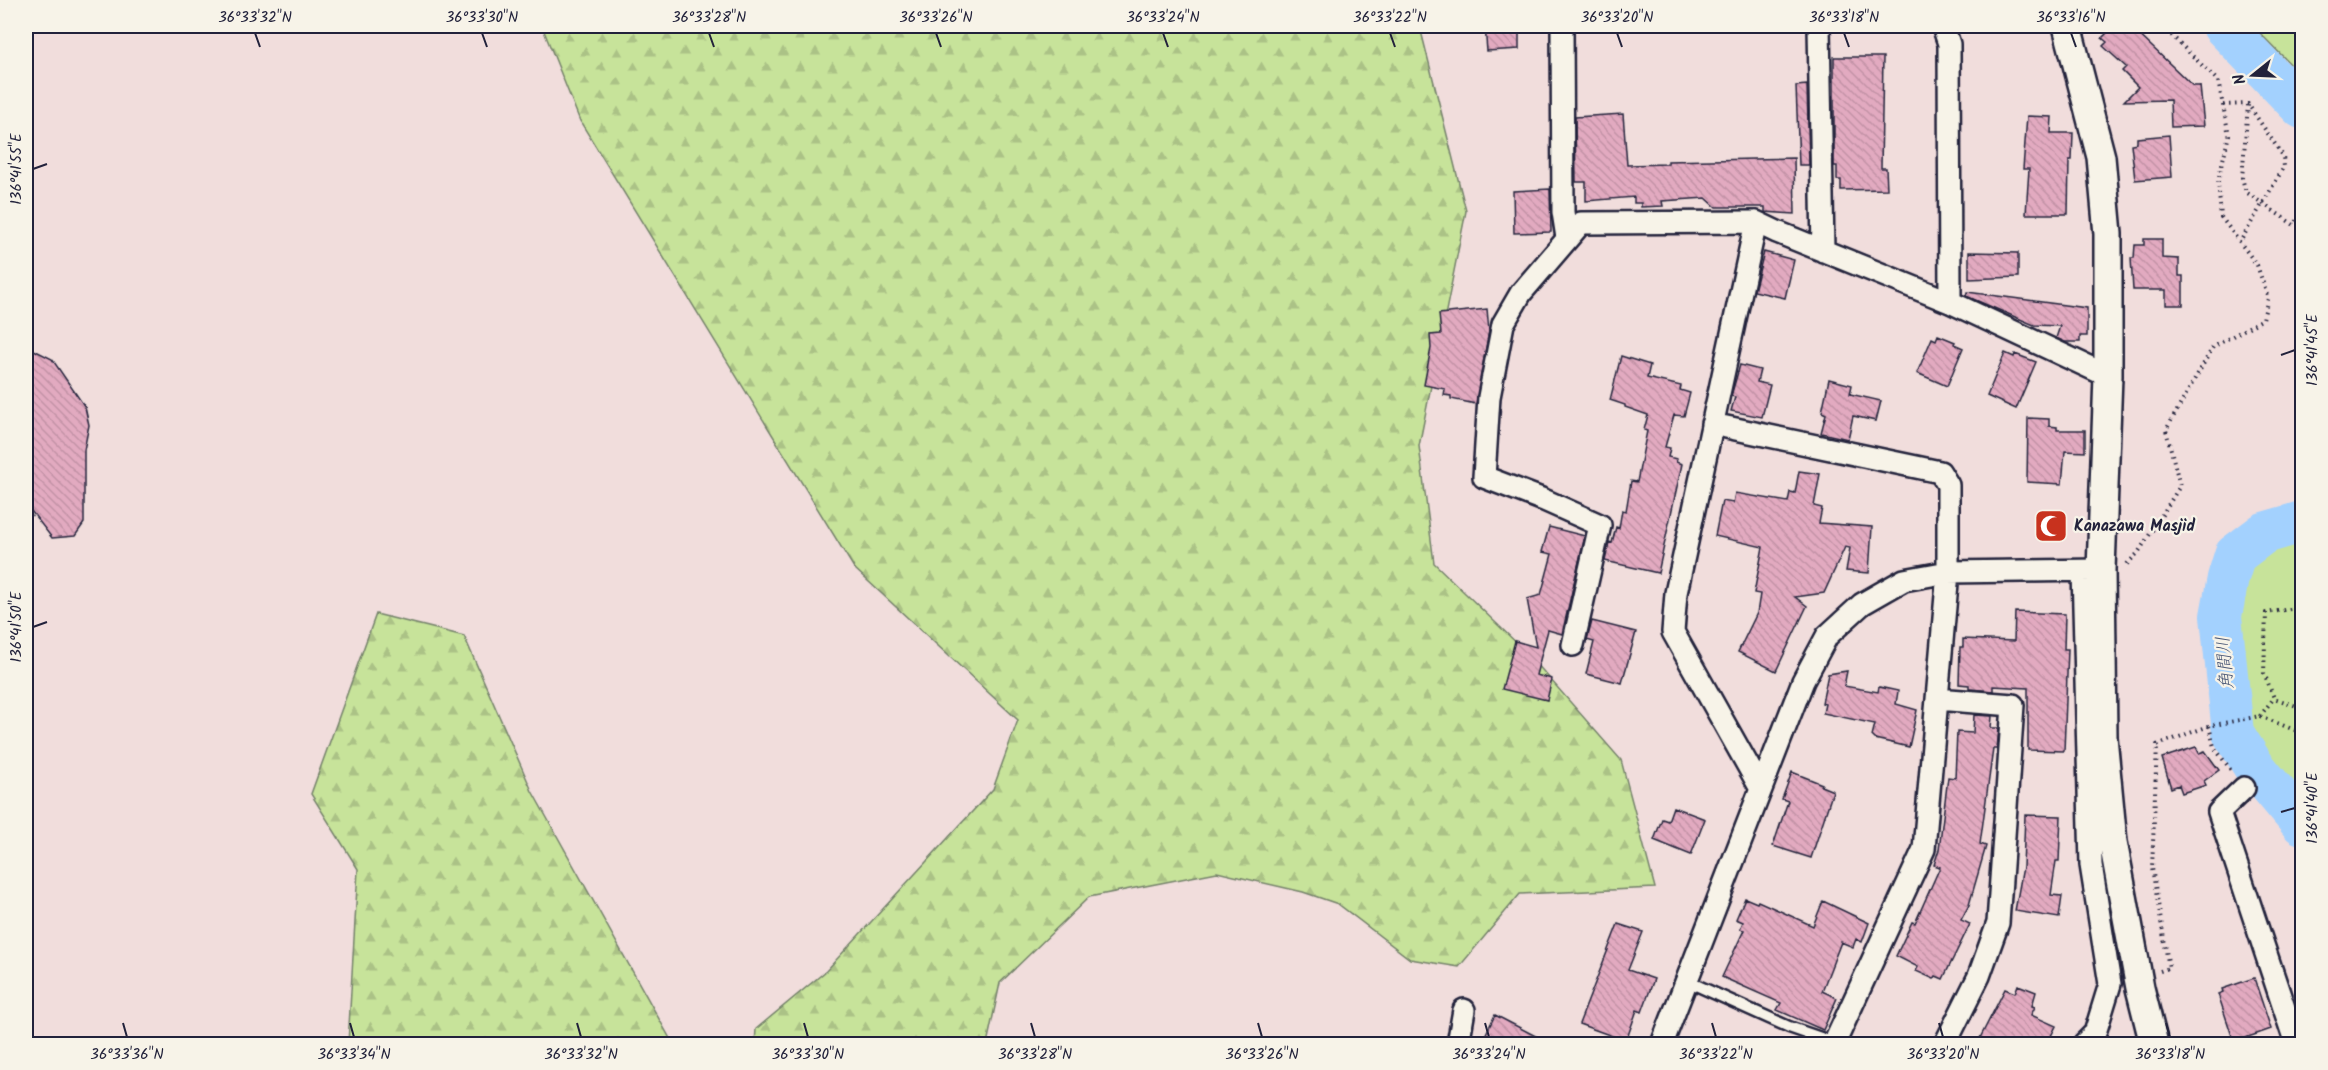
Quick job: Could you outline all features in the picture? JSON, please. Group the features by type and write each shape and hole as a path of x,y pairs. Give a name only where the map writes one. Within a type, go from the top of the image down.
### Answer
{"street":[{"path":"1562,26 1563,212 1567,238"},
{"path":"1819,26 1822,251"},
{"path":"1944,26 1949,44 1950,302"},
{"path":"2067,26 2101,157 2108,234 2108,376 2091,865 2110,984 2096,1033 2084,1044"},
{"path":"1756,222 1676,593 1673,632 1760,788"},
{"path":"1573,645 1600,525 1484,477 1489,397 1503,324 1521,293 1581,223 1756,222 1950,302 2108,376"},
{"path":"1712,424 1940,472 1948,485 1948,572 1924,849 1835,1044"},
{"path":"1662,1044 1803,681 1827,636 1862,604 1904,580 1948,572 2102,570"},
{"path":"2102,570 2103,737 2113,842 2140,988 2154,1044"},
{"path":"1937,699 2013,705 1998,923 1979,976 1945,1044"},
{"path":"2244,788 2219,812 2296,1044"},
{"path":"1458,1044 1464,1010"}],"lane":[{"path":"1687,981 1789,1027 1835,1044"}],"path":[{"path":"2102,570 2138,553 2180,486 2166,430 2213,346 2263,319 2268,298 2257,265 2221,217 2218,181 2229,135 2218,81 2162,26"},
{"path":"2287,26 2296,29 2302,26"},
{"path":"2223,105 2248,104"},
{"path":"2240,242 2284,166 2283,156 2248,104"},
{"path":"2248,104 2242,178 2246,192 2294,225 2302,214"},
{"path":"26,519 33,513"},
{"path":"2302,608 2266,613 2264,673 2274,698 2302,708"},
{"path":"2260,716 2274,698"},
{"path":"2157,972 2169,968 2152,868 2157,746 2209,726 2260,716 2302,733"},
{"path":"2209,726 2214,747 2244,788"}],"green space":[{"path":"542,26 1421,26 1466,211 1419,446 1434,563 1529,655 1621,760 1655,888 1520,894 1459,967 1410,959 1338,904 1303,892 1217,872 1089,897 1000,983 987,1044 755,1044 756,1029 826,971 993,789 1018,720 854,568 580,121"},
{"path":"2253,26 2302,26 2302,76"},
{"path":"2302,522 2302,796 2253,765 2233,733 2221,616 2235,555 2264,533"},
{"path":"376,614 464,636 532,791 673,1044 348,1044 358,869 311,794"}],"building":[{"path":"1485,26 1519,26 1519,49 1487,51"},
{"path":"2114,26 2130,26 2193,86 2200,86 2204,126 2171,127 2170,100 2124,101 2138,87 2122,71 2126,67 2103,46 2107,42 2102,38"},
{"path":"1834,57 1883,57 1881,168 1886,168 1887,189 1841,190 1841,180 1837,180 1837,166 1834,166"},
{"path":"1807,85 1809,165 1799,165 1796,86"},
{"path":"1623,114 1627,165 1668,164 1668,161 1794,158 1795,214 1765,212 1765,207 1716,207 1706,198 1662,201 1663,206 1641,207 1641,203 1634,203 1634,197 1586,201 1586,182 1576,182 1575,117"},
{"path":"2027,116 2052,117 2051,133 2073,133 2072,160 2069,160 2068,214 2026,214 2029,169 2023,169"},
{"path":"2169,135 2172,177 2135,180 2131,144 2137,143 2137,138"},
{"path":"1550,189 1551,232 1514,233 1513,191"},
{"path":"2144,239 2162,239 2162,258 2179,259 2179,276 2183,276 2183,305 2166,305 2166,290 2133,290 2131,258 2134,258 2135,245 2144,245"},
{"path":"1764,252 1794,260 1785,298 1754,291"},
{"path":"1969,252 2018,253 2018,277 1969,279"},
{"path":"1967,292 2087,308 2087,336 2080,336 2080,342 2065,342 2056,338 2060,326 2034,325 1966,296"},
{"path":"1487,309 1489,331 1476,404 1451,399 1451,396 1444,395 1445,389 1424,385 1431,348 1430,335 1441,334 1439,314"},
{"path":"1938,335 1963,348 1947,386 1917,373 1932,338 1936,340"},
{"path":"26,346 52,359 85,407 89,425 84,450 84,523 75,536 52,538 28,507 26,497"},
{"path":"2005,353 2014,357 2015,354 2036,362 2016,409 1987,396"},
{"path":"1621,356 1650,365 1647,378 1681,386 1680,390 1690,393 1684,416 1674,415 1665,447 1670,448 1668,457 1677,459 1676,462 1682,464 1658,573 1605,561 1609,542 1612,543 1616,527 1619,528 1622,510 1626,511 1631,481 1637,482 1647,431 1644,430 1648,415 1610,400"},
{"path":"1740,365 1760,370 1757,382 1770,385 1762,417 1731,411 1735,397 1731,396"},
{"path":"1829,379 1852,385 1850,394 1881,401 1876,421 1853,416 1848,439 1821,433 1826,414 1822,412"},
{"path":"2028,418 2049,419 2049,426 2057,427 2057,430 2085,430 2085,452 2065,451 2062,484 2027,482"},
{"path":"1799,471 1820,474 1814,506 1822,508 1819,523 1872,527 1869,573 1846,571 1850,548 1845,547 1824,593 1795,597 1807,606 1776,671 1738,652 1757,613 1760,594 1754,593 1763,547 1715,536 1722,501 1733,503 1735,493 1788,502 1790,492 1795,493"},
{"path":"1549,527 1585,536 1562,634 1548,630 1536,675 1552,679 1547,700 1502,689 1515,641 1536,647 1527,599 1541,595 1552,554 1542,552"},
{"path":"2015,612 2065,614 2064,649 2068,649 2064,751 2028,750 2028,688 1993,686 1993,691 1969,689 1969,685 1959,684 1960,647 1963,647 1963,639 2014,641"},
{"path":"1592,621 1636,632 1622,683 1586,674 1594,642 1587,640"},
{"path":"1847,671 1844,686 1878,692 1879,687 1898,691 1896,704 1917,710 1909,747 1875,739 1872,736 1875,724 1823,713 1825,704 1822,703 1828,674"},
{"path":"1974,715 1992,716 1991,728 1999,728 1997,749 1993,749 1980,844 1986,846 1969,905 1961,920 1970,924 1943,979 1936,976 1934,979 1916,971 1918,967 1896,956 1912,922 1915,923 1940,867 1934,865 1939,849 1948,777 1955,778 1957,732 1973,733"},
{"path":"2196,747 2199,753 2205,751 2219,770 2204,781 2206,785 2182,793 2179,785 2171,788 2162,758"},
{"path":"1792,772 1833,791 1811,858 1773,846 1788,801 1782,799"},
{"path":"1673,807 1705,819 1691,855 1654,840 1662,819 1668,821"},
{"path":"2025,815 2061,816 2059,861 2056,861 2051,895 2062,896 2059,918 2015,911 2023,867"},
{"path":"1745,898 1757,903 1758,901 1813,926 1823,901 1869,923 1862,942 1856,939 1853,947 1841,942 1822,991 1837,998 1823,1030 1777,1010 1781,1003 1722,977 1744,930 1740,929 1743,922 1736,919"},
{"path":"1618,924 1643,932 1628,970 1654,979 1642,1012 1637,1010 1626,1041 1579,1024"},
{"path":"2254,978 2271,1029 2234,1042 2218,994 2223,992 2222,989"},
{"path":"2018,985 2036,992 2032,1006 2035,1007 2031,1015 2056,1026 2047,1044 1977,1044 2005,989 2015,993"},
{"path":"1495,1015 1551,1044 1481,1044"}],"waterway":[{"name":"角間川","path":"2223,26 2302,108"},
{"name":"角間川","path":"2302,522 2264,533 2235,555 2221,616 2233,733 2253,765 2302,824"}],"place":[{"name":"Kanazawa Masjid","path":"2051,526"}]}
